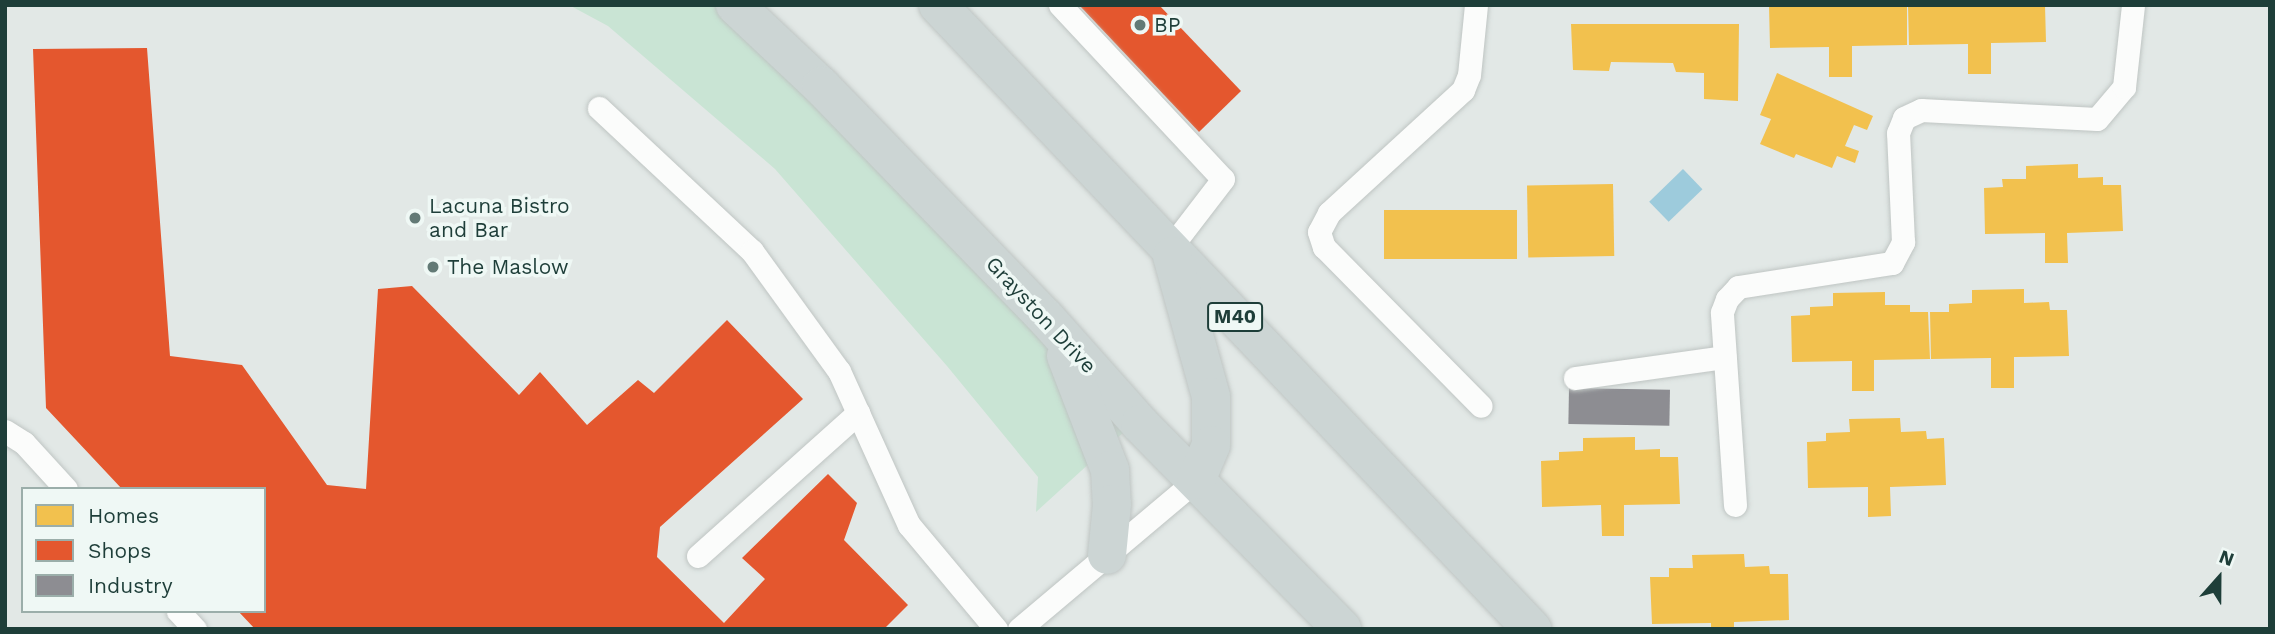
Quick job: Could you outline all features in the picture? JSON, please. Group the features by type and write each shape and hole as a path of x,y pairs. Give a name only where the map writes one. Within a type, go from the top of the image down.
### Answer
{"main road":[{"name":"Grayston Drive","path":"735,5 821,86 1046,318 1140,424 1342,629"},
{"name":"M40","path":"949,9 1170,248 1532,629"},
{"path":"1170,248 1211,397 1211,445 1196,480"},
{"path":"1046,318 1072,368 1110,470 1112,504 1107,555"}],"lane":[{"path":"1060,5 1223,179 1170,248"},
{"path":"1476,5 1469,75 1463,90 1329,214 1319,232 1324,247 1481,405"},
{"path":"1735,505 1722,312 1727,299 1738,287 1892,263 1903,242 1898,133 1904,118 1921,110 2097,119 2124,86 2133,5"},
{"path":"599,108 752,251 839,371 909,525 996,629"},
{"path":"1575,378 1725,357"},
{"path":"698,555 858,413"},
{"path":"5,431 24,443 64,487"},
{"path":"1019,629 1196,480"},
{"path":"180,613 195,629"}],"green space":[{"path":"569,5 732,5 1148,410 1036,512 1038,477 947,366 775,169 608,26"}],"water":[{"path":"1683,169 1702,189 1669,222 1649,202"}],"building: Homes":[{"path":"1769,5 1907,5 1907,45 1852,46 1852,77 1829,77 1829,47 1770,48"},
{"path":"1908,5 2045,5 2046,42 1991,43 1991,74 1968,74 1968,44 1909,45"},
{"path":"1571,24 1739,24 1738,101 1704,99 1704,73 1676,72 1673,63 1611,62 1609,71 1573,70"},
{"path":"1777,73 1873,116 1867,130 1854,125 1845,146 1859,151 1855,163 1837,156 1832,168 1796,154 1794,158 1760,144 1771,119 1760,115"},
{"path":"2078,164 2078,178 2103,177 2103,185 2121,185 2123,231 2067,233 2068,263 2045,263 2045,233 1985,234 1984,188 2003,187 2002,179 2026,179 2026,166"},
{"path":"1613,184 1614,256 1528,257 1527,186"},
{"path":"1384,210 1517,210 1517,259 1384,259"},
{"path":"2024,289 2024,303 2049,302 2050,310 2067,310 2069,356 2014,357 2014,388 1991,388 1991,358 1931,359 1930,312 1949,312 1949,304 1972,303 1972,290"},
{"path":"1885,292 1885,305 1910,305 1910,312 1928,312 1930,359 1874,360 1874,391 1852,391 1852,361 1792,362 1791,316 1810,315 1810,307 1833,306 1833,293"},
{"path":"1900,418 1901,432 1926,431 1927,439 1944,438 1946,485 1890,487 1891,516 1868,517 1868,487 1808,488 1807,442 1826,441 1826,433 1850,432 1849,419"},
{"path":"1635,437 1635,450 1660,449 1660,457 1678,457 1680,504 1624,505 1624,536 1602,536 1601,505 1542,507 1541,461 1559,460 1559,452 1583,451 1583,438"},
{"path":"1744,554 1745,567 1769,566 1770,574 1788,574 1789,620 1734,622 1734,629 1711,629 1711,623 1652,624 1650,577 1669,577 1669,568 1693,568 1692,555"}],"building: Shops":[{"path":"1079,5 1159,5 1241,91 1199,132"},
{"path":"147,48 170,356 242,365 327,485 366,489 378,289 412,286 519,395 540,372 587,425 638,380 654,393 727,320 803,399 660,527 657,557 724,623 765,579 742,558 828,474 857,503 844,540 908,605 884,629 255,629 240,613 266,613 266,487 120,487 46,408 33,49"}],"building: Industry":[{"path":"1569,388 1670,390 1669,426 1568,424"}],"place":[{"name":"BP","path":"1140,25"},
{"name":"Lacuna Bistro and Bar","path":"415,218"},
{"name":"The Maslow","path":"433,267"}]}
